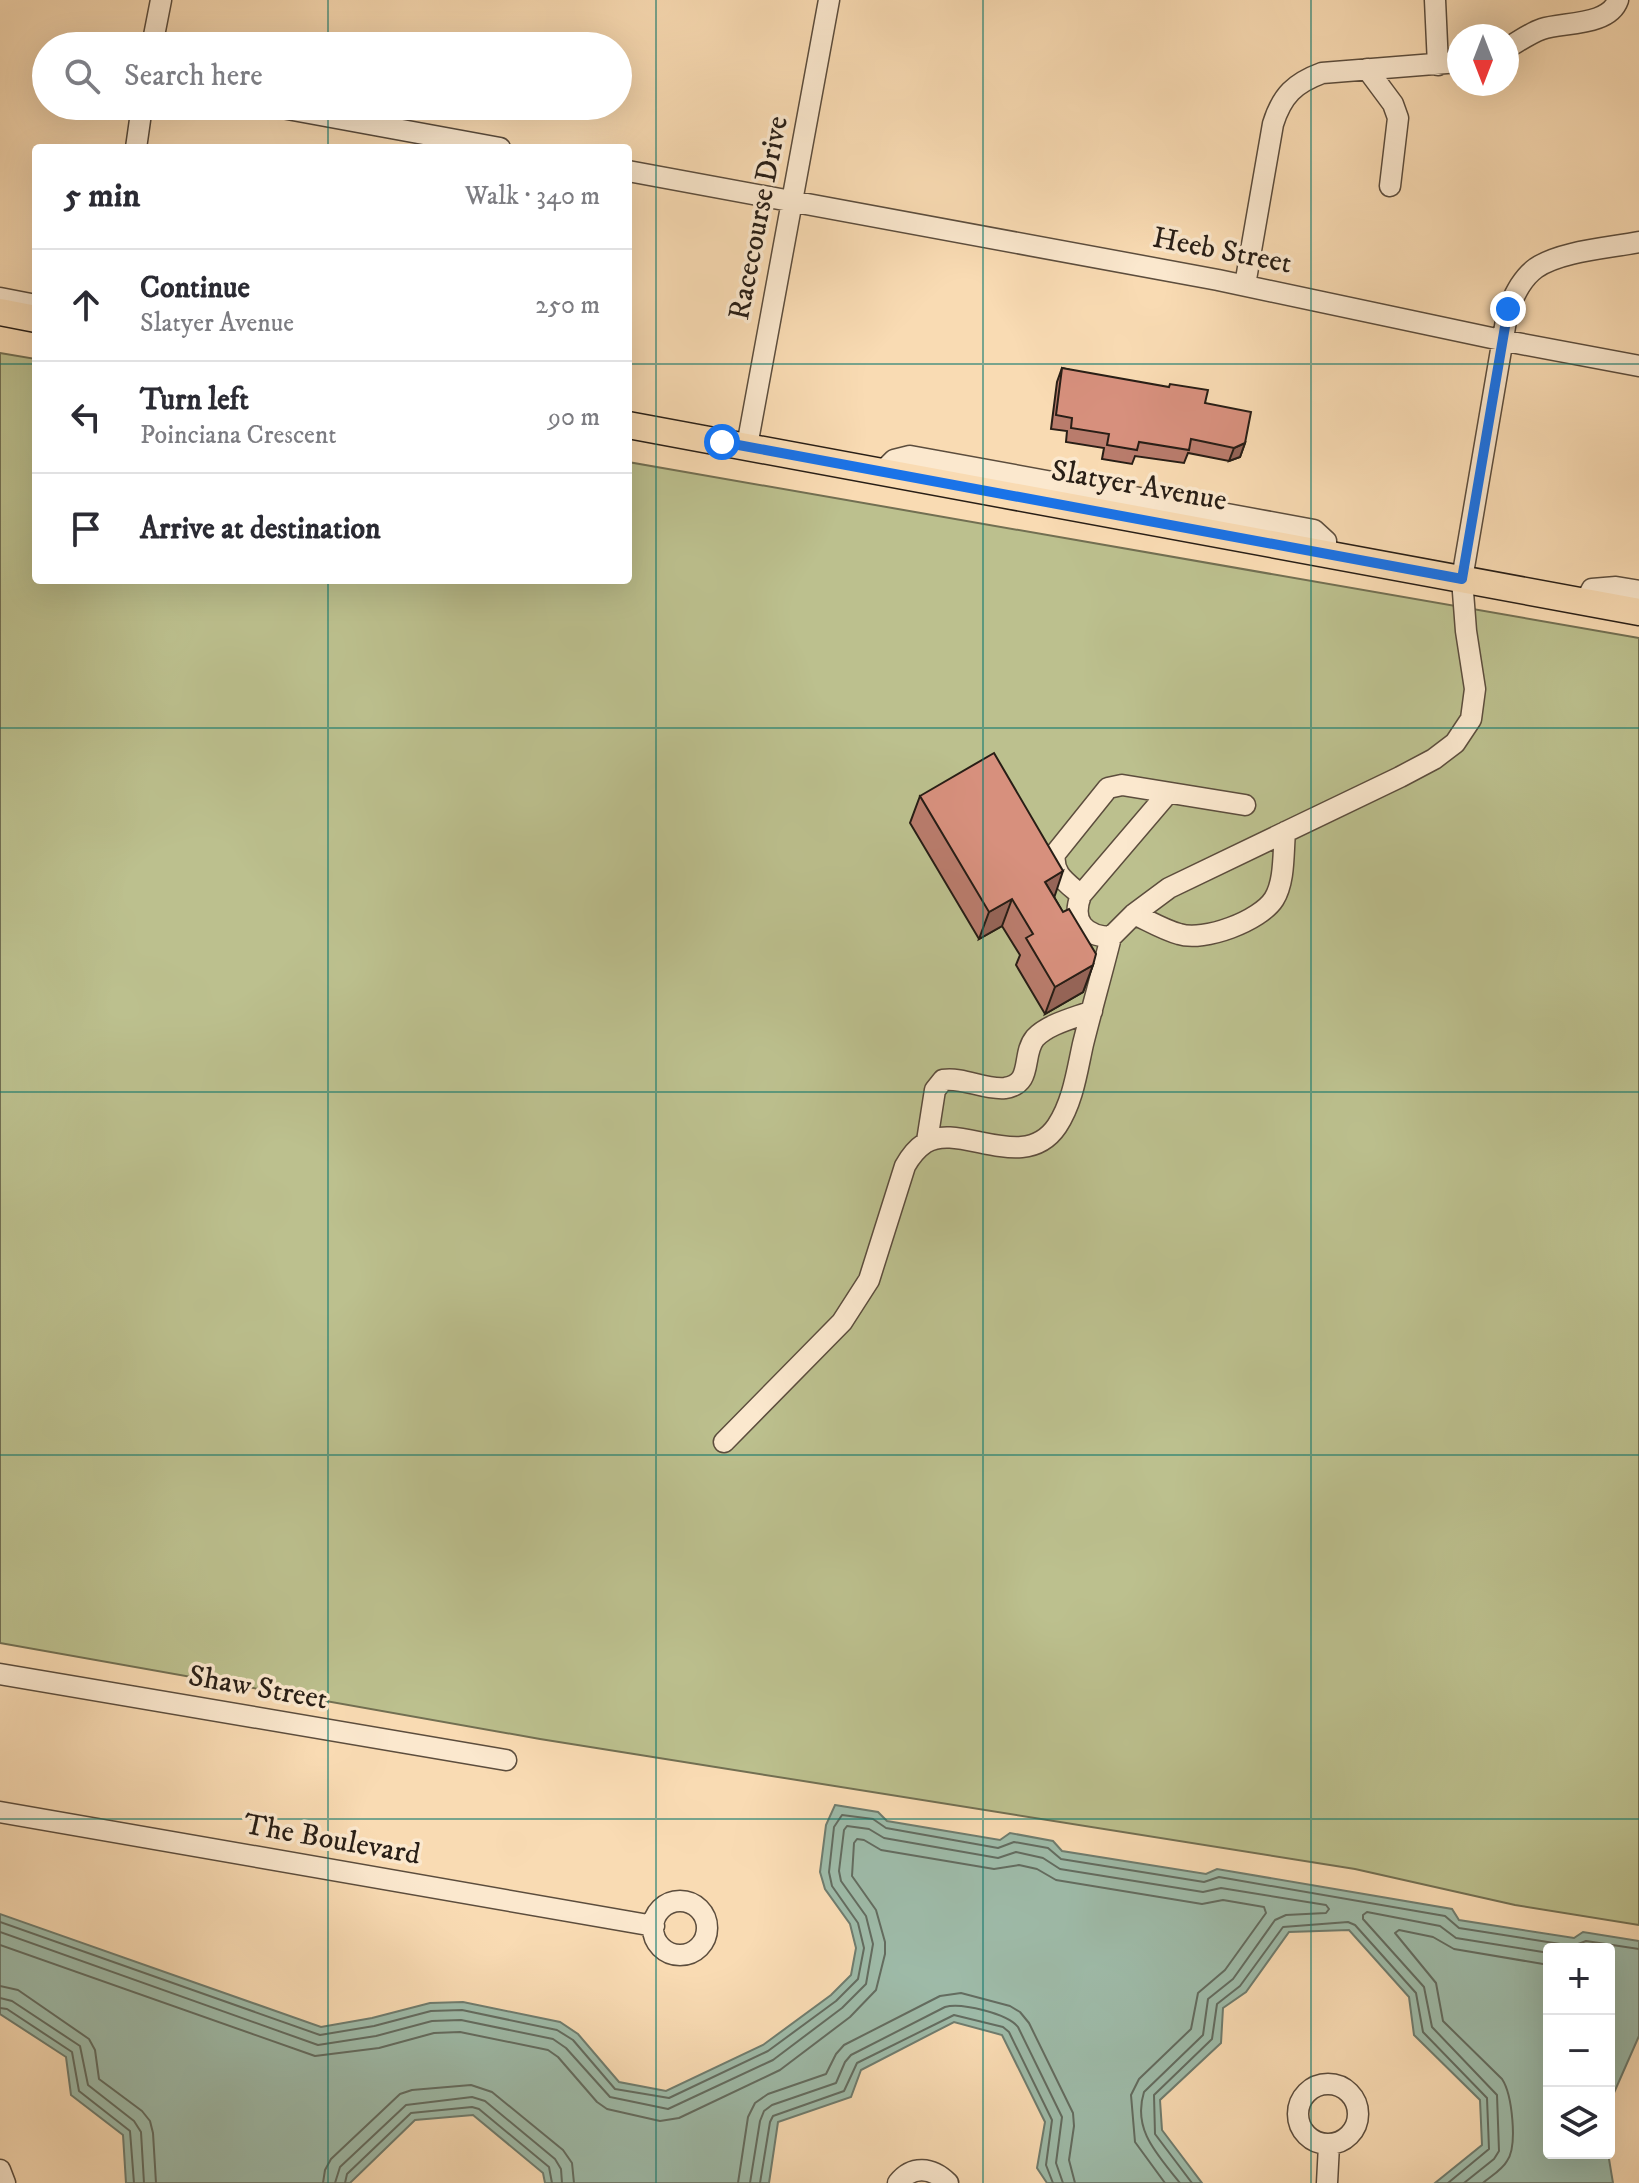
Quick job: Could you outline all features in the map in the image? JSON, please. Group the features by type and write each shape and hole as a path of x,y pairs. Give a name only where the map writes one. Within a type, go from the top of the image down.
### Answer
{"main road":[{"path":"0,312 32,318"},
{"name":"Slatyer Avenue","path":"632,426 1639,612"}],"street":[{"path":"155,32 161,0"},
{"name":"Racecourse Drive","path":"747,446 829,0"},
{"path":"1435,0 1447,54"},
{"path":"1519,41 1539,29 1606,15 1618,0"},
{"path":"1245,285 1278,106 1288,90 1322,73 1447,63"},
{"path":"1367,69 1393,104 1398,118 1390,186"},
{"path":"137,144 140,120"},
{"path":"347,120 478,144"},
{"name":"Heeb Street","path":"632,172 1245,285 1639,366"},
{"path":"724,1442 842,1322 869,1280 905,1166 914,1152 927,1141 947,1138 1006,1148 1035,1144 1056,1127 1070,1099 1111,937 1134,914 1169,888 1434,759 1455,743 1471,719 1475,689 1462,579 1508,309 1517,288 1535,269 1556,259 1639,242"},
{"path":"0,298 32,304"},
{"path":"1585,602 1592,589 1616,587 1639,591"},
{"path":"1081,895 1058,875 1053,865 1055,854 1108,788 1122,785 1245,805"},
{"path":"1111,937 1098,937 1086,930 1079,920 1076,907 1081,895 1168,793"},
{"path":"1134,914 1181,935 1207,936 1260,915 1275,898 1281,875 1285,832"},
{"path":"927,1141 935,1090 943,1080 955,1078 1004,1088 1019,1083 1026,1073 1033,1040 1044,1030 1092,1011"},
{"name":"Shaw Street","path":"0,1674 506,1760"},
{"name":"The Boulevard","path":"0,1812 654,1926"},
{"path":"1327,2179 1329,2145"},
{"path":"0,2170 5,2183"},
{"path":"898,2183 910,2173 920,2170 939,2175 948,2183"}],"green space":[{"path":"0,353 32,358 32,584 632,584 632,463 1639,638 1639,1925 1515,1905 1355,1869 540,1739 0,1643"}],"water":[{"path":"835,1805 878,1812 887,1821 1000,1840 1010,1833 1053,1841 1062,1851 1206,1874 1217,1869 1452,1909 1459,1920 1574,1938 1583,1932 1639,1941 1639,2036 1615,2090 1615,1943 1543,1943 1543,2159 1609,2159 1613,2183 1435,2183 1482,2145 1480,2100 1414,2035 1409,1997 1349,1930 1289,1932 1246,1992 1223,2008 1221,2043 1160,2100 1162,2130 1202,2183 1047,2183 1037,2168 1045,2122 1002,2035 954,2022 861,2070 851,2097 778,2122 769,2183 545,2183 543,2173 473,2115 415,2120 350,2183 126,2183 123,2135 71,2095 66,2057 0,2014 0,1914 321,2027 430,2003 463,2002 560,2022 578,2034 619,2082 666,2091 763,2045 831,1995 851,1975 856,1948 850,1924 825,1889 820,1872 826,1825"}],"building":[{"path":"1062,368 1169,387 1170,384 1208,390 1205,403 1251,412 1245,443 1234,448 1191,439 1189,450 1139,442 1137,450 1107,445 1109,434 1071,428 1072,418 1056,415"},
{"path":"994,753 1063,871 1045,882 1063,912 1069,909 1096,954 1093,965 1055,987 1026,938 1033,934 1012,899 989,912 920,796"}],"route":[{"path":"722,442 1462,579 1508,309"}]}
